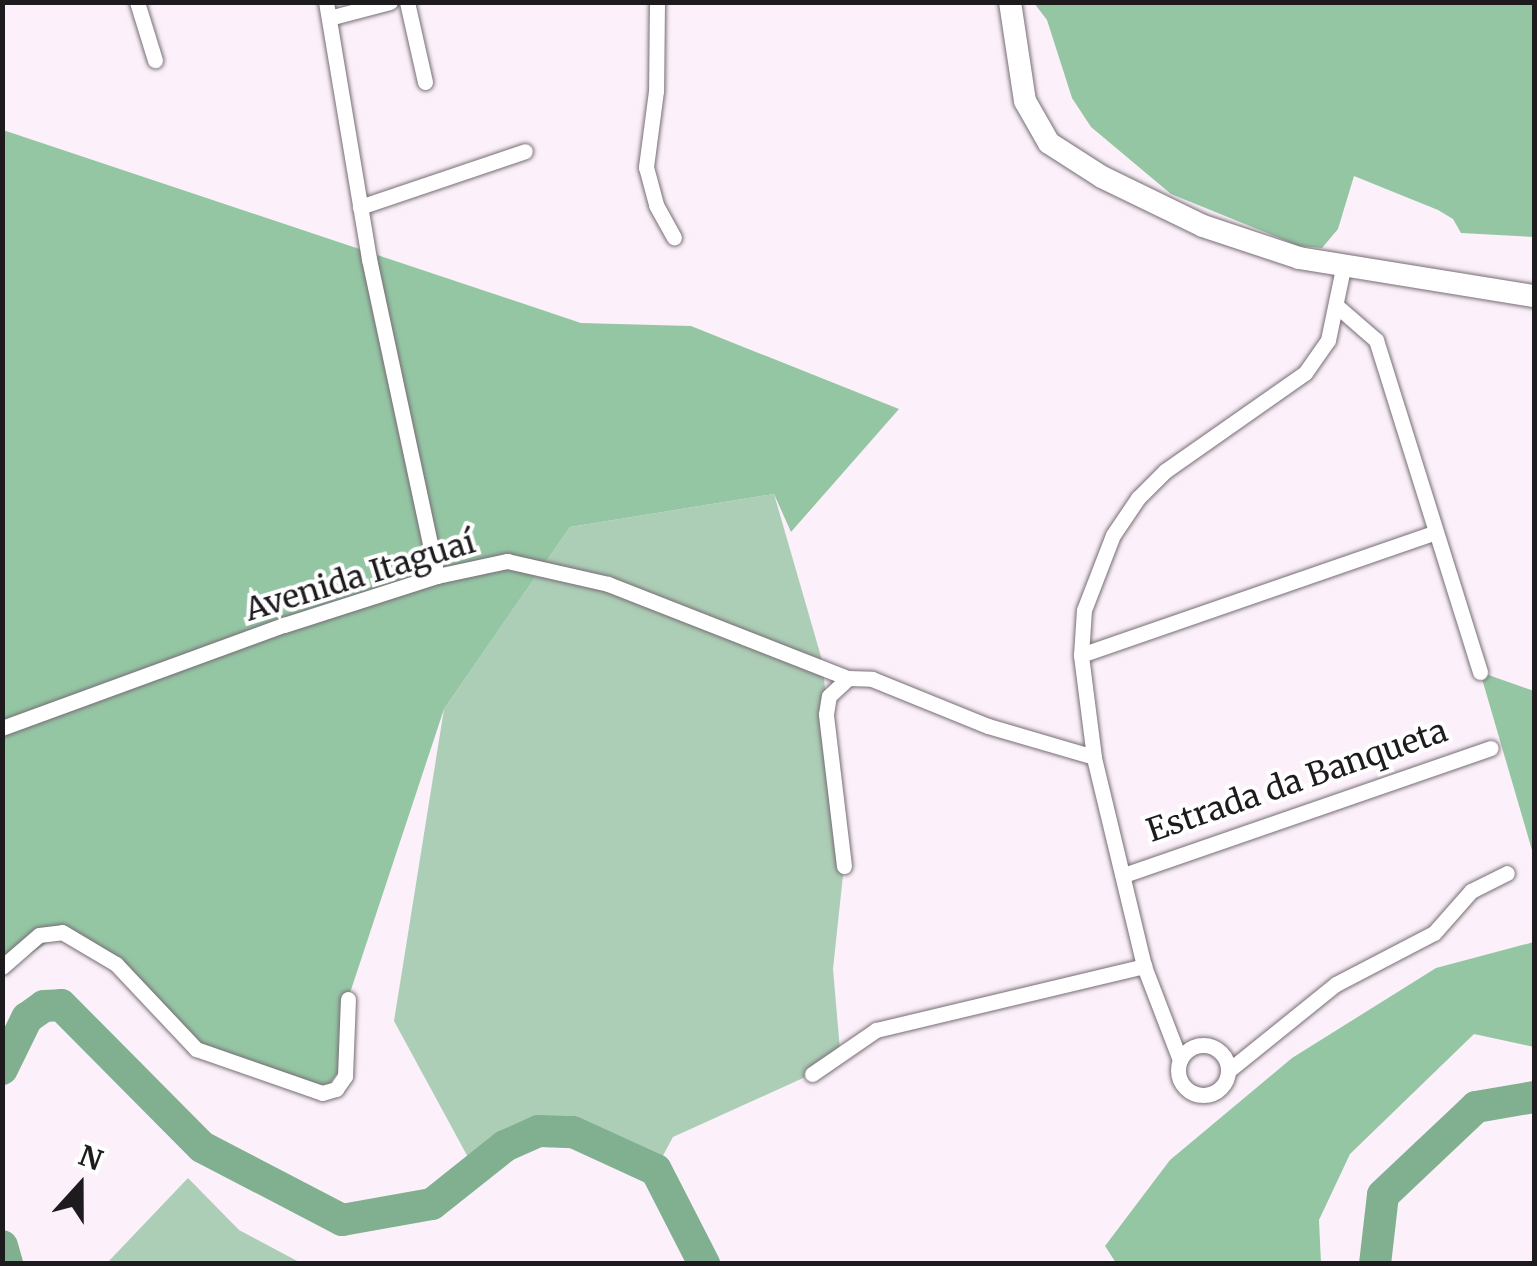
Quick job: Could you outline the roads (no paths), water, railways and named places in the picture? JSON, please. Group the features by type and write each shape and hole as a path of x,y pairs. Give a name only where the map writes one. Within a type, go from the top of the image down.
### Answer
{"street":[{"path":"138,2 155,60"},
{"path":"390,2 328,10 360,207 437,576"},
{"path":"407,2 426,82"},
{"path":"657,2 646,167 656,204 674,237"},
{"path":"1010,2 1025,101 1049,143 1140,198 1202,226 1342,268 1534,296"},
{"path":"360,207 525,150"},
{"name":"Estrada da Banqueta","path":"1180,1060 1144,966 1094,757 1081,655 1092,580 1138,498 1165,471 1305,373 1328,340 1338,307 1342,268"},
{"path":"1338,307 1376,340 1480,672"},
{"path":"1081,655 1434,533"},
{"name":"Avenida Itaguaí","path":"2,728 437,576 506,562 608,584 848,678"},
{"path":"844,866 826,714 830,696 848,678 872,679 988,726 1094,757"},
{"name":"Estrada da Banqueta","path":"1124,875 1491,748"},
{"path":"1228,1071 1226,1060 1208,1046 1180,1060 1180,1080 1196,1094 1218,1090 1228,1071 1336,984 1434,933 1472,891 1506,872"},
{"path":"2,966 39,934 62,932 116,964 196,1050 322,1093 336,1089 345,1076 348,999"},
{"path":"812,1074 876,1030 1144,966"}],"waterway":[{"path":"2,1069 27,1018 44,1006 61,1005 202,1147 342,1220 432,1204 505,1146 539,1131 573,1132 656,1170 704,1264"},
{"path":"1375,1264 1383,1195 1476,1107 1534,1097"},
{"path":"2,1246 7,1264"}]}
